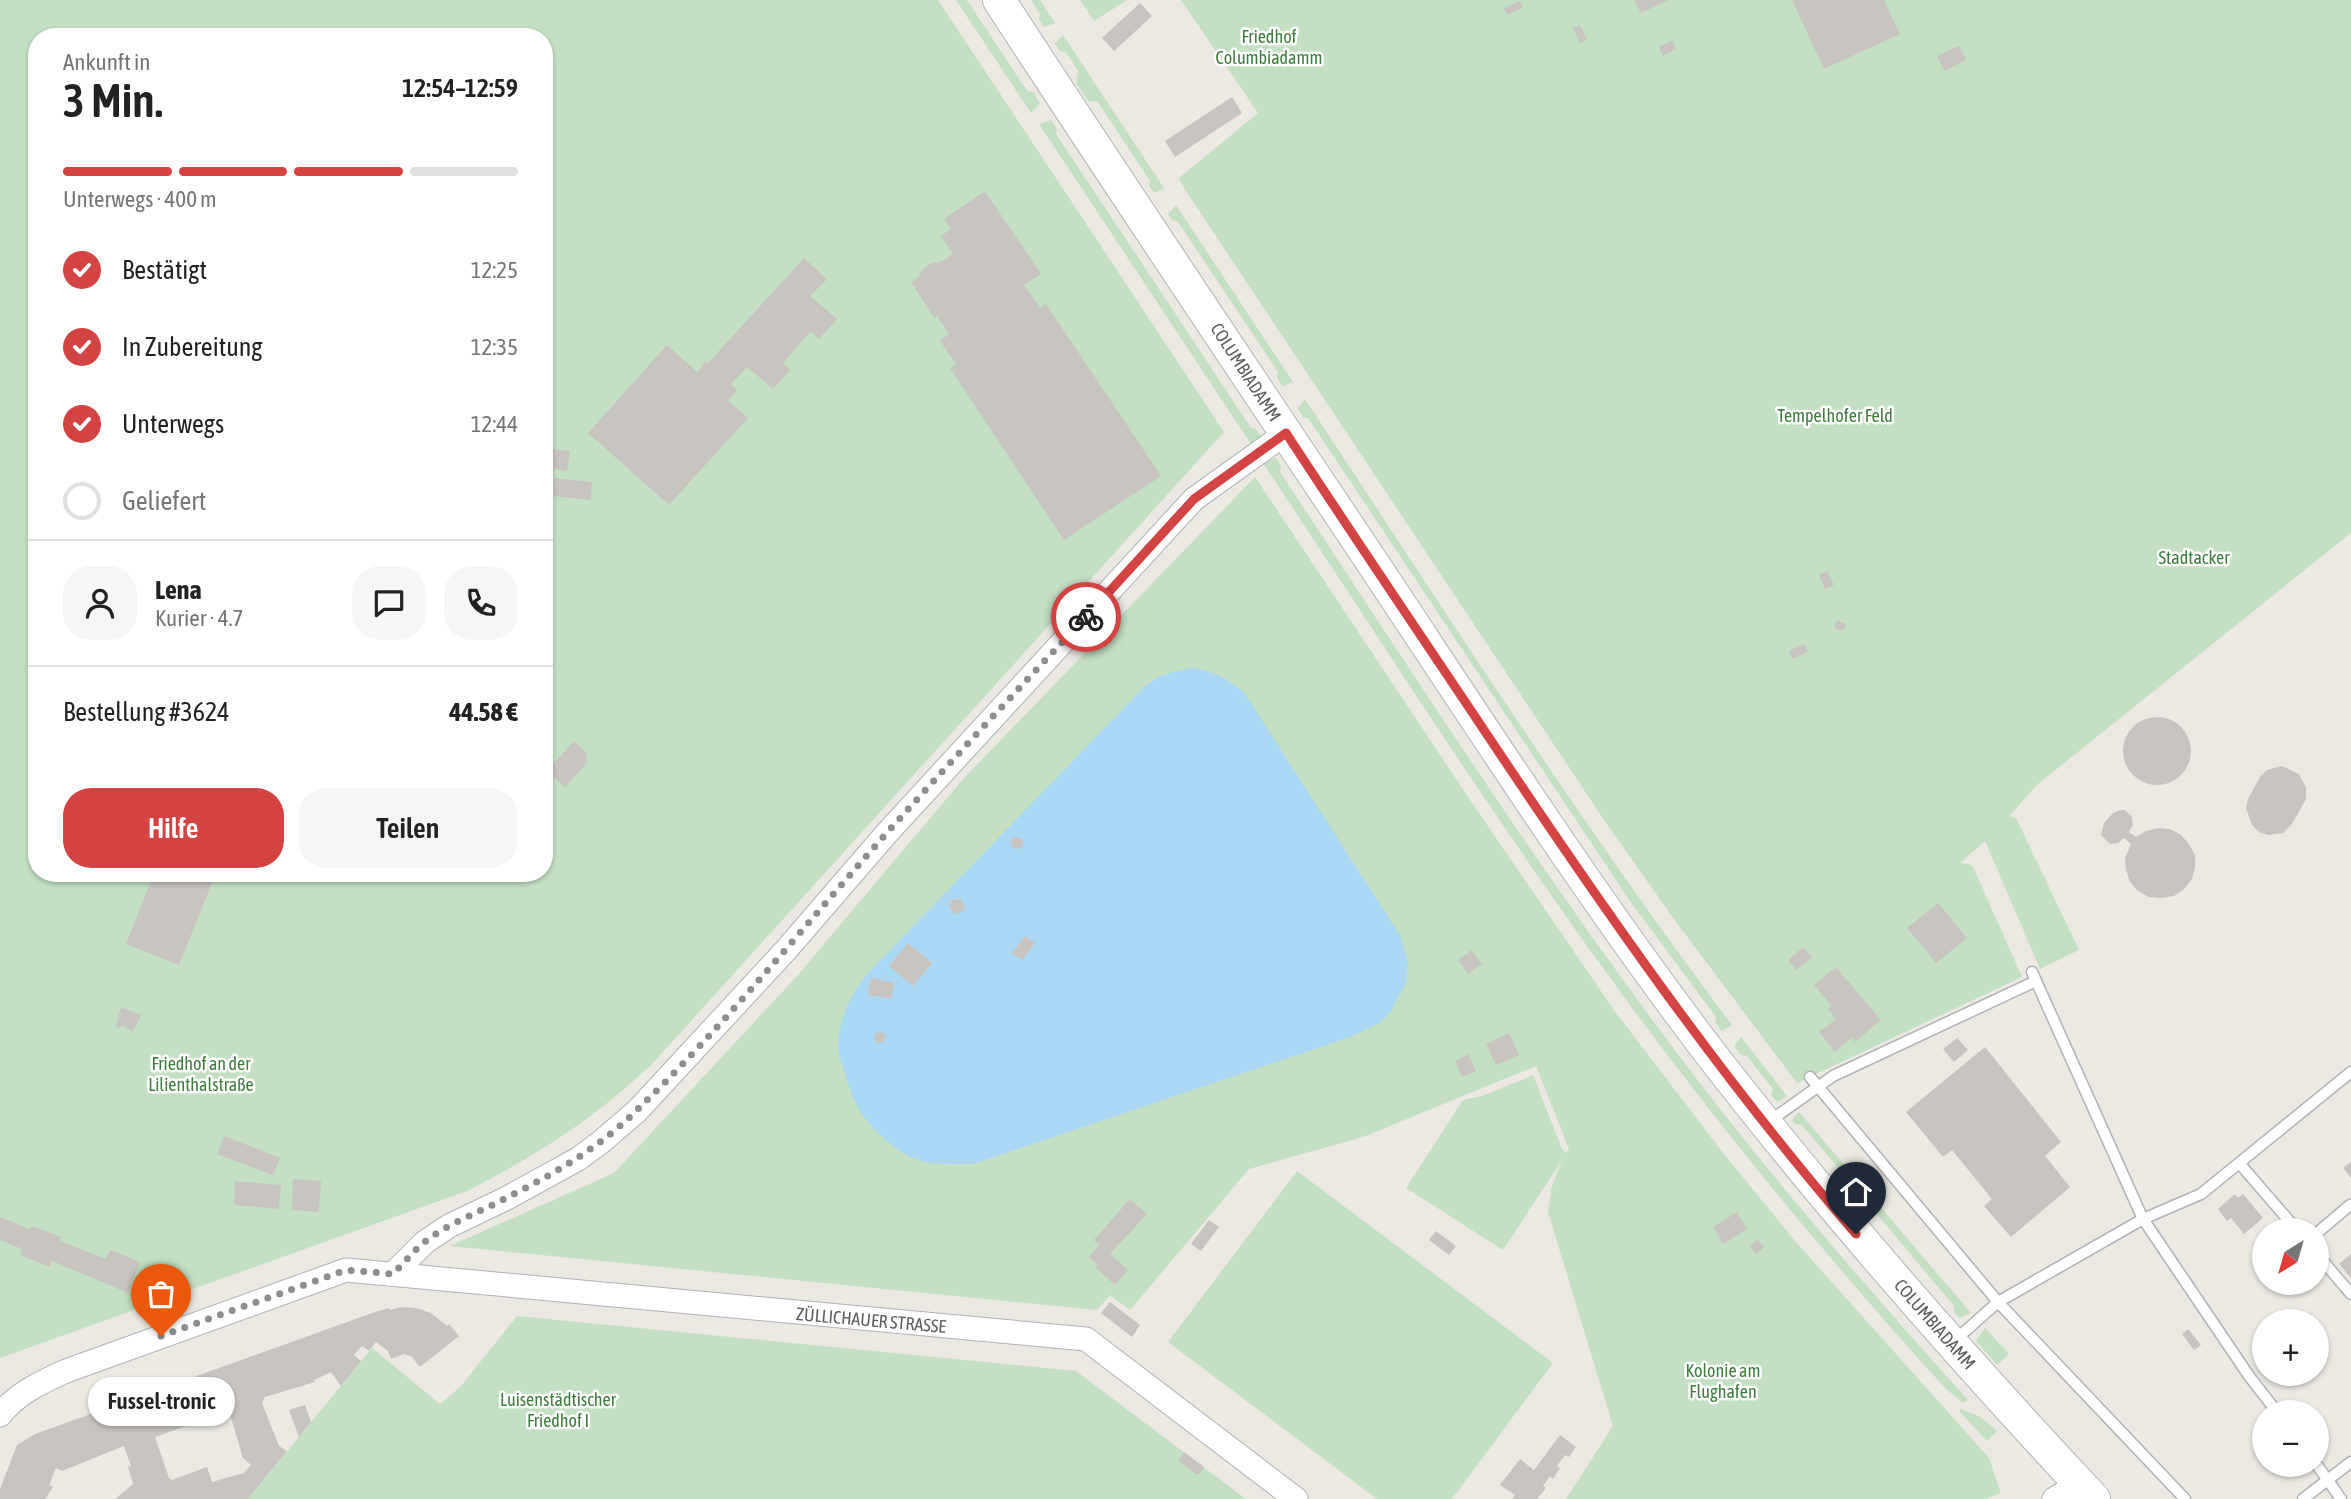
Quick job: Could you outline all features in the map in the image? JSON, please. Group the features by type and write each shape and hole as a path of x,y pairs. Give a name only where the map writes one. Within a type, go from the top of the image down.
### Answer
{"main road":[{"name":"COLUMBIADAMM","path":"999,0 1606,911 1672,1002 1840,1216 1951,1343 2076,1494"}],"street":[{"path":"393,1274 425,1242 449,1226 578,1159 601,1143 637,1111 786,950 887,833 1194,499 1286,433"},
{"name":"ZÜLLICHAUER STRASSE","path":"0,1415 7,1405 33,1386 66,1371 346,1270 1086,1339 1296,1499"}],"lane":[{"path":"1766,1124 1814,1081 1833,1076 2034,976 2143,1219 2268,1400"},
{"path":"1951,1343 1998,1302 2143,1219 2202,1194 2351,1072"},
{"path":"1814,1081 1998,1302 2185,1499"},
{"path":"2241,1164 2287,1218"},
{"path":"2329,1223 2350,1205"},
{"path":"2329,1268 2351,1294"},
{"path":"2303,1499 2351,1462"},
{"path":"2328,1479 2341,1499"}],"green space":[{"name":"Friedhof an der Lilienthalstraße","path":"0,0 938,0 1224,432 653,1063 565,1134 467,1191 0,1358"},
{"path":"956,0 967,0 1027,91 1033,92 1040,103 1031,113"},
{"path":"1031,0 1040,0 1055,23 1044,27"},
{"path":"1080,0 1127,0 1094,21"},
{"name":"Tempelhofer Feld","path":"1181,0 2351,0 2351,533 2038,784 2009,816 2016,818 2079,950 2040,969 1985,841 1960,863 1973,867 2022,977 1797,1083 1608,826 1184,188 1179,178 1258,113"},
{"path":"1063,35 1165,188 1154,193 1149,186 1150,181 1098,102 1088,101 1076,83 1078,71 1066,52 1060,51 1055,44"},
{"path":"1051,120 1057,129 1056,134 1251,428 1256,429 1262,437 1253,447 1039,124"},
{"path":"1176,205 1293,382 1282,386 1277,377 1278,372 1178,222 1172,220 1168,214"},
{"path":"1305,399 1567,794 1732,1025 1722,1031 1715,1022 1716,1017 1630,901 1308,418 1303,417 1298,408"},
{"path":"1276,458 1281,466 1280,472 1426,694 1627,986 1784,1189 1968,1400 1963,1403 1945,1388 1822,1248 1705,1104 1630,1005 1489,804 1263,463"},
{"name":"Kolonie am Flughafen","path":"1255,477 1616,1013 1724,1154 1795,1241 1989,1458 2001,1493 1987,1499 1566,1499 1613,1426 1548,1212 1552,1186 1562,1160 1503,1250 1406,1188 1463,1100 1482,1096 1533,1075 1562,1149 1566,1153 1569,1149 1536,1066 1363,1137 1249,1169 1130,1310 1110,1295 1097,1310 450,1246 614,1173 797,976 964,778","holes":["1152,680 1348,1038 974,1164 945,1165 865,976"]},
{"path":"1741,1037 1787,1096 1777,1102 1771,1095 1773,1089 1747,1056 1741,1055 1734,1046"},
{"path":"1799,1112 1971,1313 1960,1318 1954,1312 1954,1306 1802,1125 1795,1124 1792,1120"},
{"path":"1297,1171 1553,1363 1452,1499 1377,1499 1168,1342"},
{"name":"Luisenstädtischer Friedhof I","path":"517,1316 1076,1371 1246,1499 248,1499 372,1348 440,1404 461,1386"},
{"path":"1985,1328 2009,1354 1997,1365 1976,1341"},
{"path":"1961,1409 1981,1417 1997,1431 1987,1441 1959,1411"}],"water":[{"path":"1193,668 1220,676 1244,692 1401,937 1408,963 1406,983 1391,1011 1380,1023 1348,1038 974,1164 927,1163 912,1158 879,1134 860,1111 851,1092 838,1040 844,1014 855,991 865,976 1144,687 1161,676"}],"building":[{"path":"1634,0 1668,0 1641,13"},
{"path":"1792,0 1884,0 1900,34 1824,69"},
{"path":"1520,1 1523,7 1507,15 1504,8"},
{"path":"1140,3 1152,16 1114,51 1102,38"},
{"path":"1580,25 1587,40 1580,43 1573,28"},
{"path":"1672,40 1676,49 1663,56 1659,47"},
{"path":"1959,46 1966,60 1944,71 1937,56"},
{"path":"1232,97 1242,113 1175,157 1165,141"},
{"path":"985,191 1041,274 1024,285 1040,308 1046,304 1161,476 1064,540 950,368 956,364 940,341 949,334 937,316 934,318 911,282 931,263 941,262 953,254 941,236 951,229 944,219"},
{"path":"804,258 827,279 810,296 837,319 819,339 811,331 783,363 790,370 773,389 747,367 731,384 737,390 728,400 748,418 669,505 588,433 667,345 697,372"},
{"path":"553,449 570,451 567,471 553,469"},
{"path":"554,478 592,482 591,500 553,496"},
{"path":"1827,571 1834,585 1825,589 1819,575"},
{"path":"1837,620 1846,624 1843,631 1834,628"},
{"path":"1804,644 1808,652 1792,659 1789,651"},
{"path":"2150,717 2164,717 2176,722 2186,732 2191,751 2186,770 2176,780 2164,785 2150,785 2138,780 2128,770 2123,758 2123,744 2128,732 2138,722"},
{"path":"574,741 586,752 587,763 565,787 553,776 553,764"},
{"path":"2282,766 2299,774 2306,788 2306,799 2292,824 2283,833 2268,835 2259,832 2252,825 2246,808 2260,777 2267,770"},
{"path":"2120,810 2125,810 2132,817 2133,824 2129,832 2136,837 2158,828 2170,829 2181,835 2189,844 2195,855 2195,867 2192,879 2184,889 2174,896 2149,897 2138,891 2130,882 2125,858 2131,844 2124,838 2118,843 2110,844 2101,835 2104,823"},
{"path":"1017,837 1023,843 1017,849 1011,843"},
{"path":"150,882 212,882 179,965 126,944"},
{"path":"960,899 965,906 962,912 954,914 949,907 952,900"},
{"path":"1938,903 1967,938 1936,963 1907,928"},
{"path":"1025,936 1035,943 1022,960 1012,953"},
{"path":"908,943 932,963 913,986 889,966"},
{"path":"1803,947 1812,957 1796,970 1788,960"},
{"path":"1472,950 1482,964 1468,974 1458,960"},
{"path":"1836,967 1881,1020 1855,1042 1852,1037 1835,1052 1819,1032 1836,1019 1828,1009 1832,1006 1814,985"},
{"path":"871,978 894,983 891,999 868,995"},
{"path":"121,1007 141,1015 133,1032 122,1025 120,1028 116,1026"},
{"path":"876,1033 886,1035 884,1041 878,1044 874,1039"},
{"path":"1509,1033 1519,1055 1496,1065 1486,1044"},
{"path":"1957,1038 1968,1050 1954,1062 1943,1049"},
{"path":"1985,1047 2061,1142 2045,1156 2070,1187 2011,1237 1984,1206 1992,1199 1952,1150 1943,1157 1906,1112"},
{"path":"1468,1054 1476,1071 1462,1077 1455,1061"},
{"path":"224,1136 280,1158 273,1175 217,1154"},
{"path":"2351,1162 2351,1178 2343,1168"},
{"path":"293,1179 321,1181 319,1212 292,1210"},
{"path":"235,1181 281,1185 279,1209 234,1205"},
{"path":"2235,1194 2238,1198 2243,1194 2263,1218 2252,1218 2252,1227 2244,1234 2231,1218 2227,1221 2218,1209"},
{"path":"1130,1199 1147,1214 1110,1254 1128,1270 1115,1285 1095,1267 1097,1264 1089,1257 1099,1245 1094,1240"},
{"path":"1737,1212 1747,1229 1723,1244 1713,1227"},
{"path":"0,1217 61,1237 60,1241 106,1259 110,1250 140,1262 128,1293 52,1261 50,1267 20,1255 22,1249 0,1240"},
{"path":"1209,1220 1219,1227 1201,1251 1191,1244"},
{"path":"1436,1231 1456,1246 1449,1255 1429,1240"},
{"path":"1758,1239 1764,1247 1756,1254 1750,1246"},
{"path":"2351,1254 2351,1278 2339,1264"},
{"path":"1110,1302 1140,1325 1132,1337 1101,1313"},
{"path":"389,1308 416,1308 431,1313 447,1326 449,1324 459,1336 420,1367 411,1356 404,1354 391,1359 388,1351 376,1342 369,1351 362,1346 354,1355 361,1361 341,1386 331,1372 314,1380 315,1382 265,1397 262,1403 279,1446 287,1451 248,1499 115,1499 133,1484 128,1467 131,1466 124,1446 62,1471 56,1468 49,1485 53,1487 45,1499 0,1499 0,1489 17,1445 35,1434 375,1312","holes":["229,1411 243,1458 251,1465 244,1473 212,1482 207,1467 172,1480 155,1437"]},
{"path":"2188,1329 2201,1345 2194,1350 2182,1334"},
{"path":"305,1405 311,1422 299,1437 289,1410"},
{"path":"1560,1435 1576,1447 1569,1457 1565,1455 1557,1466 1560,1468 1553,1479 1550,1476 1543,1486 1546,1488 1537,1499 1512,1499 1515,1495 1500,1485 1520,1459 1534,1470"},
{"path":"1184,1452 1204,1467 1198,1475 1178,1461"}],"way so far":[{"path":"161,1336 346,1270 393,1274 425,1242 449,1226 507,1198 578,1159 601,1143 637,1111 689,1056 786,950 887,833 1086,617"}],"place":[{"name":"Fussel-tronic","path":"161,1336"}],"route":[{"path":"1086,617 1194,499 1286,433 1606,911 1710,1053 1856,1234"}],"park label":[{"name":"Friedhof Columbiadamm","path":"1269,46"},
{"name":"Stadtacker","path":"2194,557"}]}
